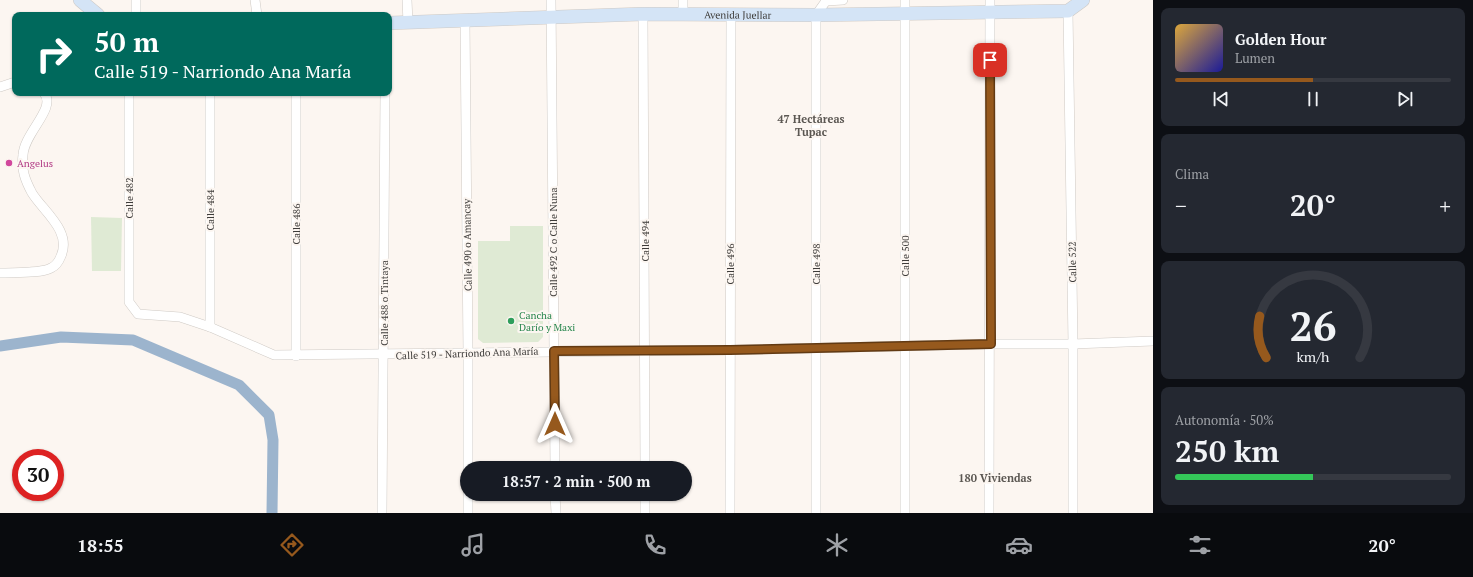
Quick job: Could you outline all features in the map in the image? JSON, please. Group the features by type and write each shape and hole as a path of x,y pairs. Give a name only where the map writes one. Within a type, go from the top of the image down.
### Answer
{"street":[{"path":"80,0 94,12"},
{"path":"136,0 136,12"},
{"path":"256,0 257,12"},
{"path":"407,0 408,23"},
{"name":"Calle 492 C o Calle Nuna","path":"551,0 555,461"},
{"path":"683,0 683,14"},
{"path":"816,15 826,0 843,0"},
{"name":"Calle 500","path":"905,0 905,513"},
{"path":"989,513 991,344 990,0"},
{"path":"1068,11 1083,0"},
{"name":"Avenida Juellar","path":"392,23 552,16 643,14 816,15 1068,11"},
{"name":"Calle 522","path":"1068,11 1073,344 1073,513"},
{"name":"Calle 494","path":"643,14 645,461"},
{"name":"Calle 496","path":"730,513 731,14"},
{"name":"Calle 498","path":"816,15 816,513"},
{"name":"Calle 490 o Amancay","path":"464,21 468,461"},
{"path":"0,87 12,83"},
{"path":"46,96 48,104"},
{"path":"0,273 43,271 55,265 62,254 62,238 55,220 38,202 23,172 23,151 28,137 48,104 51,96"},
{"name":"Calle 482","path":"129,96 129,302"},
{"name":"Calle 484","path":"210,96 210,327"},
{"name":"Calle 486","path":"296,96 296,356"},
{"name":"Calle 488 o Tintaya","path":"382,513 385,96"},
{"name":"Calle 519 - Narriondo Ana María","path":"129,302 138,314 180,316 210,327 274,355 296,356 468,352 905,347 1153,341"},
{"path":"468,501 468,513"},
{"path":"556,501 556,513"},
{"path":"645,501 645,513"}],"green space":[{"path":"91,217 122,218 121,271 92,271"},
{"path":"510,226 543,226 543,337 538,342 483,343 478,339 478,241 510,241"}],"waterway":[{"path":"0,346 61,337 133,340 239,385 269,415 273,440 272,513"}],"place":[{"name":"Angelus","path":"9,163"},
{"name":"Cancha Darío y Maxi","path":"511,321"}],"district":[{"name":"47 Hectáreas Tupac","path":"811,125"},
{"name":"180 Viviendas","path":"995,478"}],"route":[{"path":"555,424 554,351 730,350 991,344 990,60"}]}
